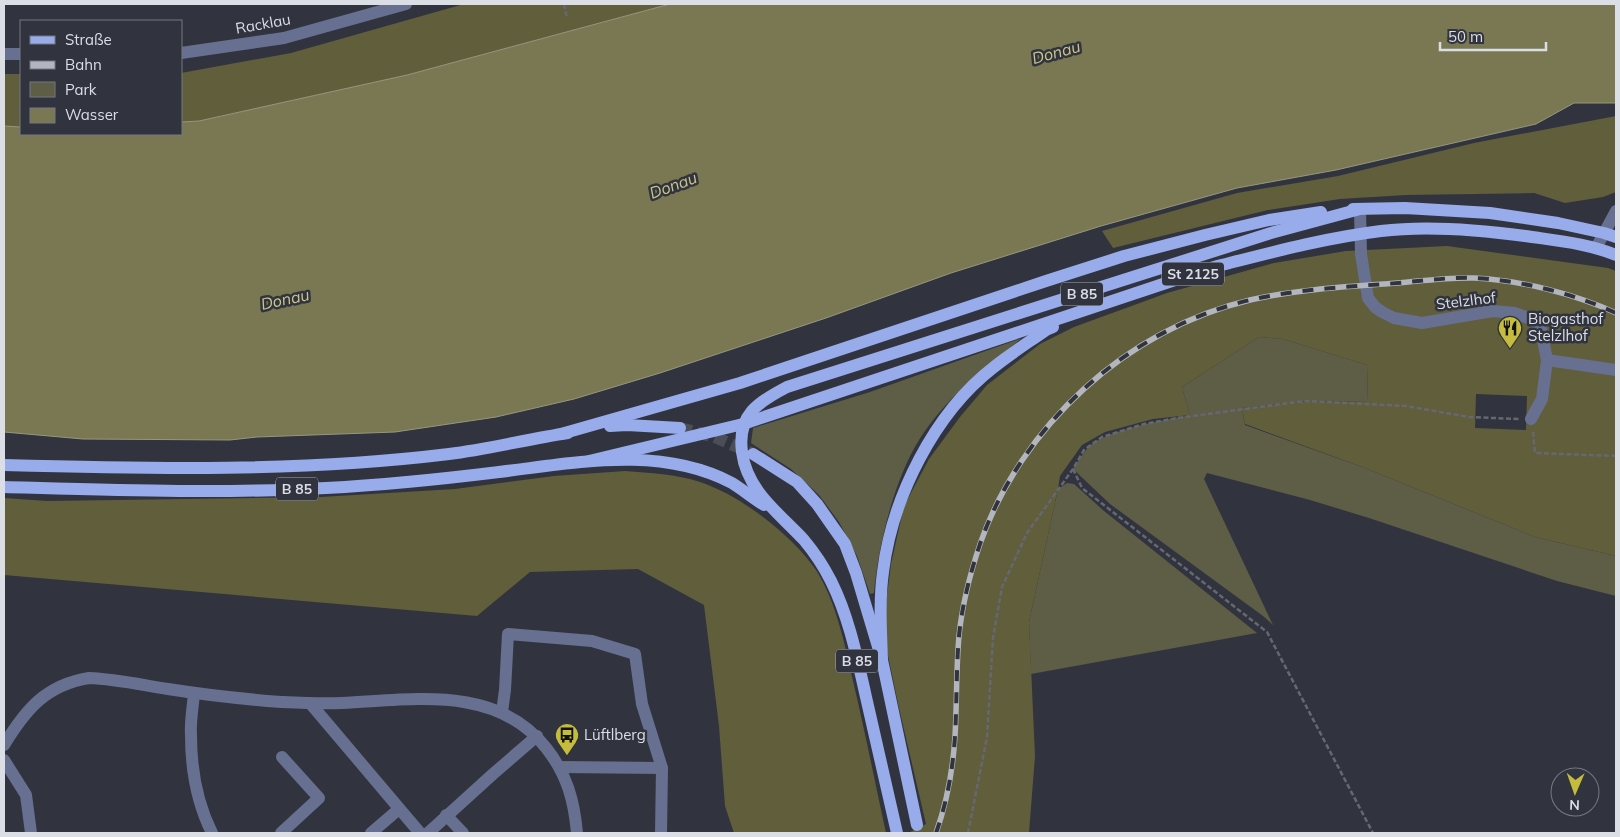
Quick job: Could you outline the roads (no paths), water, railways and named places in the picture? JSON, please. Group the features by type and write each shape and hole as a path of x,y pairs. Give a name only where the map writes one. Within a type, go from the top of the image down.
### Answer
{"main road":[{"path":"561,434 740,383 1124,256 1269,220 1340,210 1405,208 1490,213 1558,223 1616,237"},
{"name":"B 85","path":"898,833 847,619 822,564 805,542 772,510 748,476 741,450 743,424 750,412 758,404 787,387 1271,233 1360,209"},
{"path":"1361,234 1382,231 1445,229 1506,233 1596,248 1616,256"},
{"name":"St 2125","path":"1105,304 1214,267 1282,249 1361,234"},
{"path":"589,461 743,424 1105,304"},
{"name":"B 85","path":"882,660 882,572 898,505 914,468 927,446 945,418 967,391 993,367 1046,330 1105,304"},
{"name":"B 85","path":"4,464 165,468 296,466 450,454 561,434 627,425 680,428"},
{"name":"B 85","path":"753,454 797,482 817,504 845,544 856,573 882,660 917,825"},
{"name":"B 85","path":"4,487 163,491 325,488 499,472 589,461 637,459 682,466 704,472 731,483 772,510"}],"street":[{"name":"Racklau","path":"182,53 284,38 406,4"},
{"path":"4,54 20,54"},
{"name":"Stelzlhof","path":"1360,209 1361,254 1368,298 1375,307 1394,318 1422,323 1493,311 1515,314 1534,320 1542,329 1548,360 1542,399 1531,419"},
{"path":"1596,248 1616,211"},
{"path":"1548,360 1616,370"},
{"path":"502,712 508,634 592,641 635,654 642,704 662,768 661,833"},
{"path":"4,745 37,701 59,686 76,680 98,678 250,700 310,703 442,699 462,701 502,712 537,736 560,767 571,793 577,833"},
{"path":"194,693 190,736 193,768 198,798 212,833"},
{"path":"310,703 420,833"},
{"path":"428,833 537,736"},
{"path":"281,833 319,798 282,758"},
{"path":"4,760 26,795 30,833"},
{"path":"560,767 662,768"},
{"path":"370,833 399,809"},
{"path":"446,815 464,833"}],"water":[{"name":"Donau","path":"670,4 1616,4 1616,103 1574,103 1536,124 1336,170 1237,188 1101,226 951,273 826,318 660,373 574,399 496,417 395,432 257,437 230,440 83,439 4,432 4,126 20,127 20,135 182,135 182,122 199,121 407,75"}],"tunnel":[{"path":"680,428 715,437 751,453"}],"railway":[{"path":"936,833 949,785 953,761 960,624 980,544 998,501 1022,460 1051,423 1084,389 1121,359 1162,334 1205,314 1250,300 1300,291 1452,278 1492,279 1547,289 1616,313"}],"place":[{"name":"Biogasthof Stelzlhof","path":"1510,349"},
{"name":"Lüftlberg","path":"567,756"}]}
